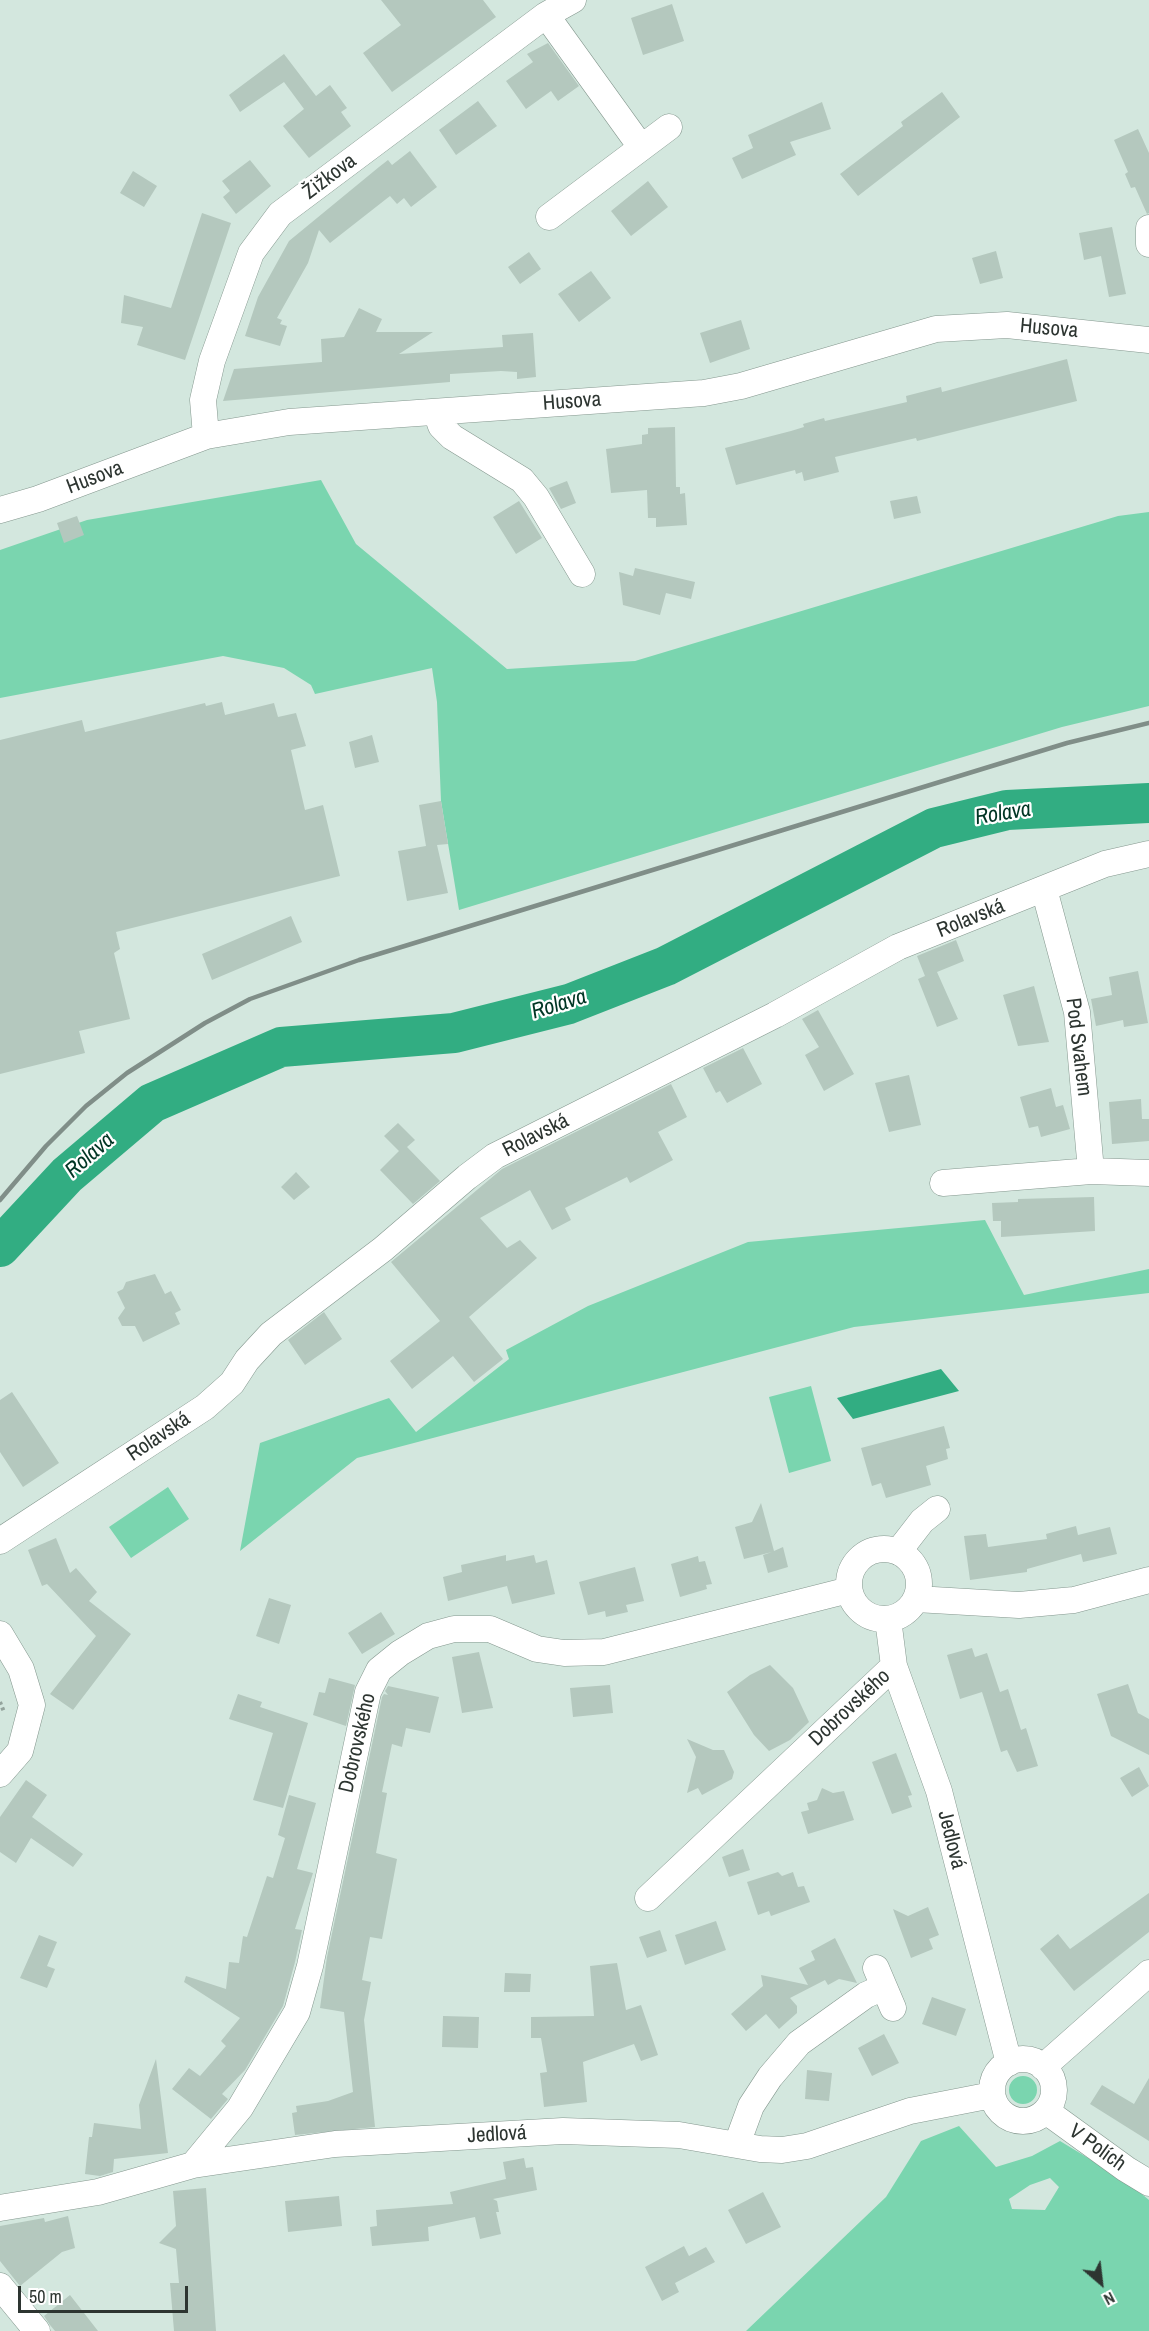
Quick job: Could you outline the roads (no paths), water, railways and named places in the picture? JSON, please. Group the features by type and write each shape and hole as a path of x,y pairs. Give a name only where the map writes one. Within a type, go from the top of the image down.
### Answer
{"street":[{"name":"Žižkova","path":"206,436 203,400 212,361 251,253 280,214 546,15 573,0"},
{"path":"546,15 641,147"},
{"path":"549,217 669,127"},
{"path":"1149,228 1149,244"},
{"name":"Husova","path":"0,510 38,499 206,436 290,422 704,393 741,386 936,329 1007,326 1149,340"},
{"path":"436,412 441,426 452,437 522,480 536,497 582,574"},
{"name":"Rolavská","path":"0,1541 205,1407 232,1383 247,1360 271,1334 383,1249 495,1156 775,1015 898,948 1105,864 1149,854"},
{"name":"Pod Svahem","path":"1044,889 1077,1012 1090,1171"},
{"path":"943,1183 1090,1171 1149,1173"},
{"path":"898,1552 922,1521 937,1509"},
{"path":"886,1549 898,1552 909,1560 916,1572 919,1585 916,1599 905,1612 888,1619 875,1619 863,1613 854,1603 849,1590 851,1572 862,1557 873,1551 886,1549"},
{"path":"916,1599 1019,1605 1074,1600 1149,1580"},
{"name":"Dobrovského","path":"193,2165 240,2108 270,2061 297,2012 310,1966 368,1692 379,1670 400,1653 428,1636 454,1629 490,1629 537,1649 564,1653 604,1652 849,1590"},
{"name":"Jedlová","path":"888,1619 894,1666 939,1791 1009,2063"},
{"path":"0,1634 21,1669 32,1706 20,1751 0,1774"},
{"name":"Dobrovského","path":"648,1898 894,1666"},
{"path":"1043,2067 1149,1973"},
{"path":"737,2144 751,2106 770,2077 799,2043 866,1995 885,1988"},
{"path":"1029,2060 1043,2067 1050,2076 1053,2090 1046,2111 1033,2119 1014,2120 1001,2112 992,2095 993,2083 998,2073 1009,2063 1029,2060"},
{"name":"Jedlová","path":"0,2208 98,2192 193,2165 335,2144 563,2131 679,2135 782,2150 807,2146 910,2111 992,2095"},
{"name":"V Polích","path":"1046,2111 1126,2169 1149,2182"},
{"path":"0,2286 37,2331"}],"waterway":[{"name":"Rolava","path":"0,1247 67,1175 152,1103 281,1047 454,1033 569,1004 666,966 934,828 1007,810 1149,803"}],"railway":[{"path":"0,1200 46,1146 86,1106 127,1073 205,1023 250,999 359,960 1067,743 1149,723"}]}
